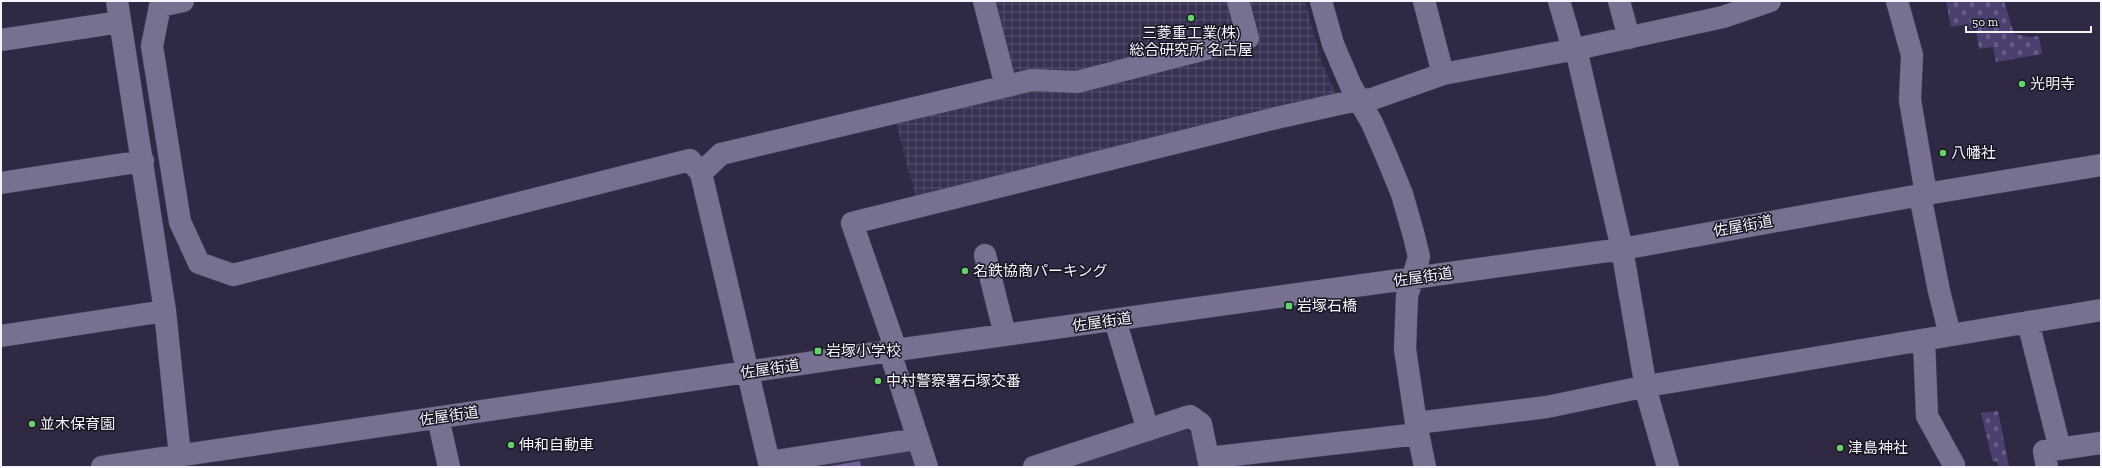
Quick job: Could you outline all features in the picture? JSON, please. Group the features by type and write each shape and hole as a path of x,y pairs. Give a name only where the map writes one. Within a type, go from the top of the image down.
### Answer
{"street":[{"path":"183,1 160,6 152,46 180,222 199,263 233,276 690,160 701,173 770,464 917,439"},
{"path":"984,1 1006,86"},
{"path":"701,173 720,154 1032,80 1077,82 1248,38 1238,1"},
{"path":"1321,1 1333,44 1351,86 1372,123 1402,194 1419,257 1407,296 1406,348 1417,428 1426,467"},
{"path":"1424,1 1443,74"},
{"path":"1560,1 1575,49 1622,249 1647,386 1647,394 1668,467"},
{"path":"1619,1 1628,38"},
{"path":"927,467 917,439 893,351 852,223 1276,118 1348,102 1360,102 1443,74 1628,38 1721,9 1770,1"},
{"path":"1897,1 1912,55 1910,100 1923,195 1939,291 1950,335"},
{"path":"1,40 119,11 165,311 180,456"},
{"path":"1,183 143,161"},
{"name":"佐屋街道","path":"111,466 893,351 1622,249 2101,165"},
{"path":"985,255 1005,335"},
{"path":"1034,467 1190,416 1201,424 1209,462 1547,407 1647,386 2101,310"},
{"path":"1,336 165,311"},
{"path":"1115,320 1148,430"},
{"path":"2028,322 2060,449"},
{"path":"1924,340 1927,416 1954,465"},
{"path":"438,418 449,467"},
{"path":"2047,467 2044,451 2101,443"}],"shaded area":[{"path":"975,1 1305,1 1322,63 1338,99 916,199 891,103 995,78"},
{"path":"1184,427 1194,436 1200,467 1060,467"},
{"path":"914,451 918,467 786,467"},
{"path":"860,461 861,467 824,467"}],"green space":[{"path":"1946,1 2004,1 2014,34 2031,37 2039,36 2042,54 1996,62 1993,47 1979,49 1976,29 1970,30 1968,24 1951,27"},
{"path":"1998,411 2009,467 1998,467 1997,461 1993,462 1981,413"}],"place":[{"name":"三菱重工業(株) 総合研究所 名古屋","path":"1191,18"},
{"name":"光明寺","path":"2022,84"},
{"name":"八幡社","path":"1943,153"},
{"name":"名鉄協商パーキング","path":"965,271"},
{"name":"岩塚石橋","path":"1289,306"},
{"name":"岩塚小学校","path":"818,351"},
{"name":"中村警察署石塚交番","path":"878,381"},
{"name":"並木保育園","path":"32,424"},
{"name":"伸和自動車","path":"511,445"},
{"name":"津島神社","path":"1840,448"}]}
